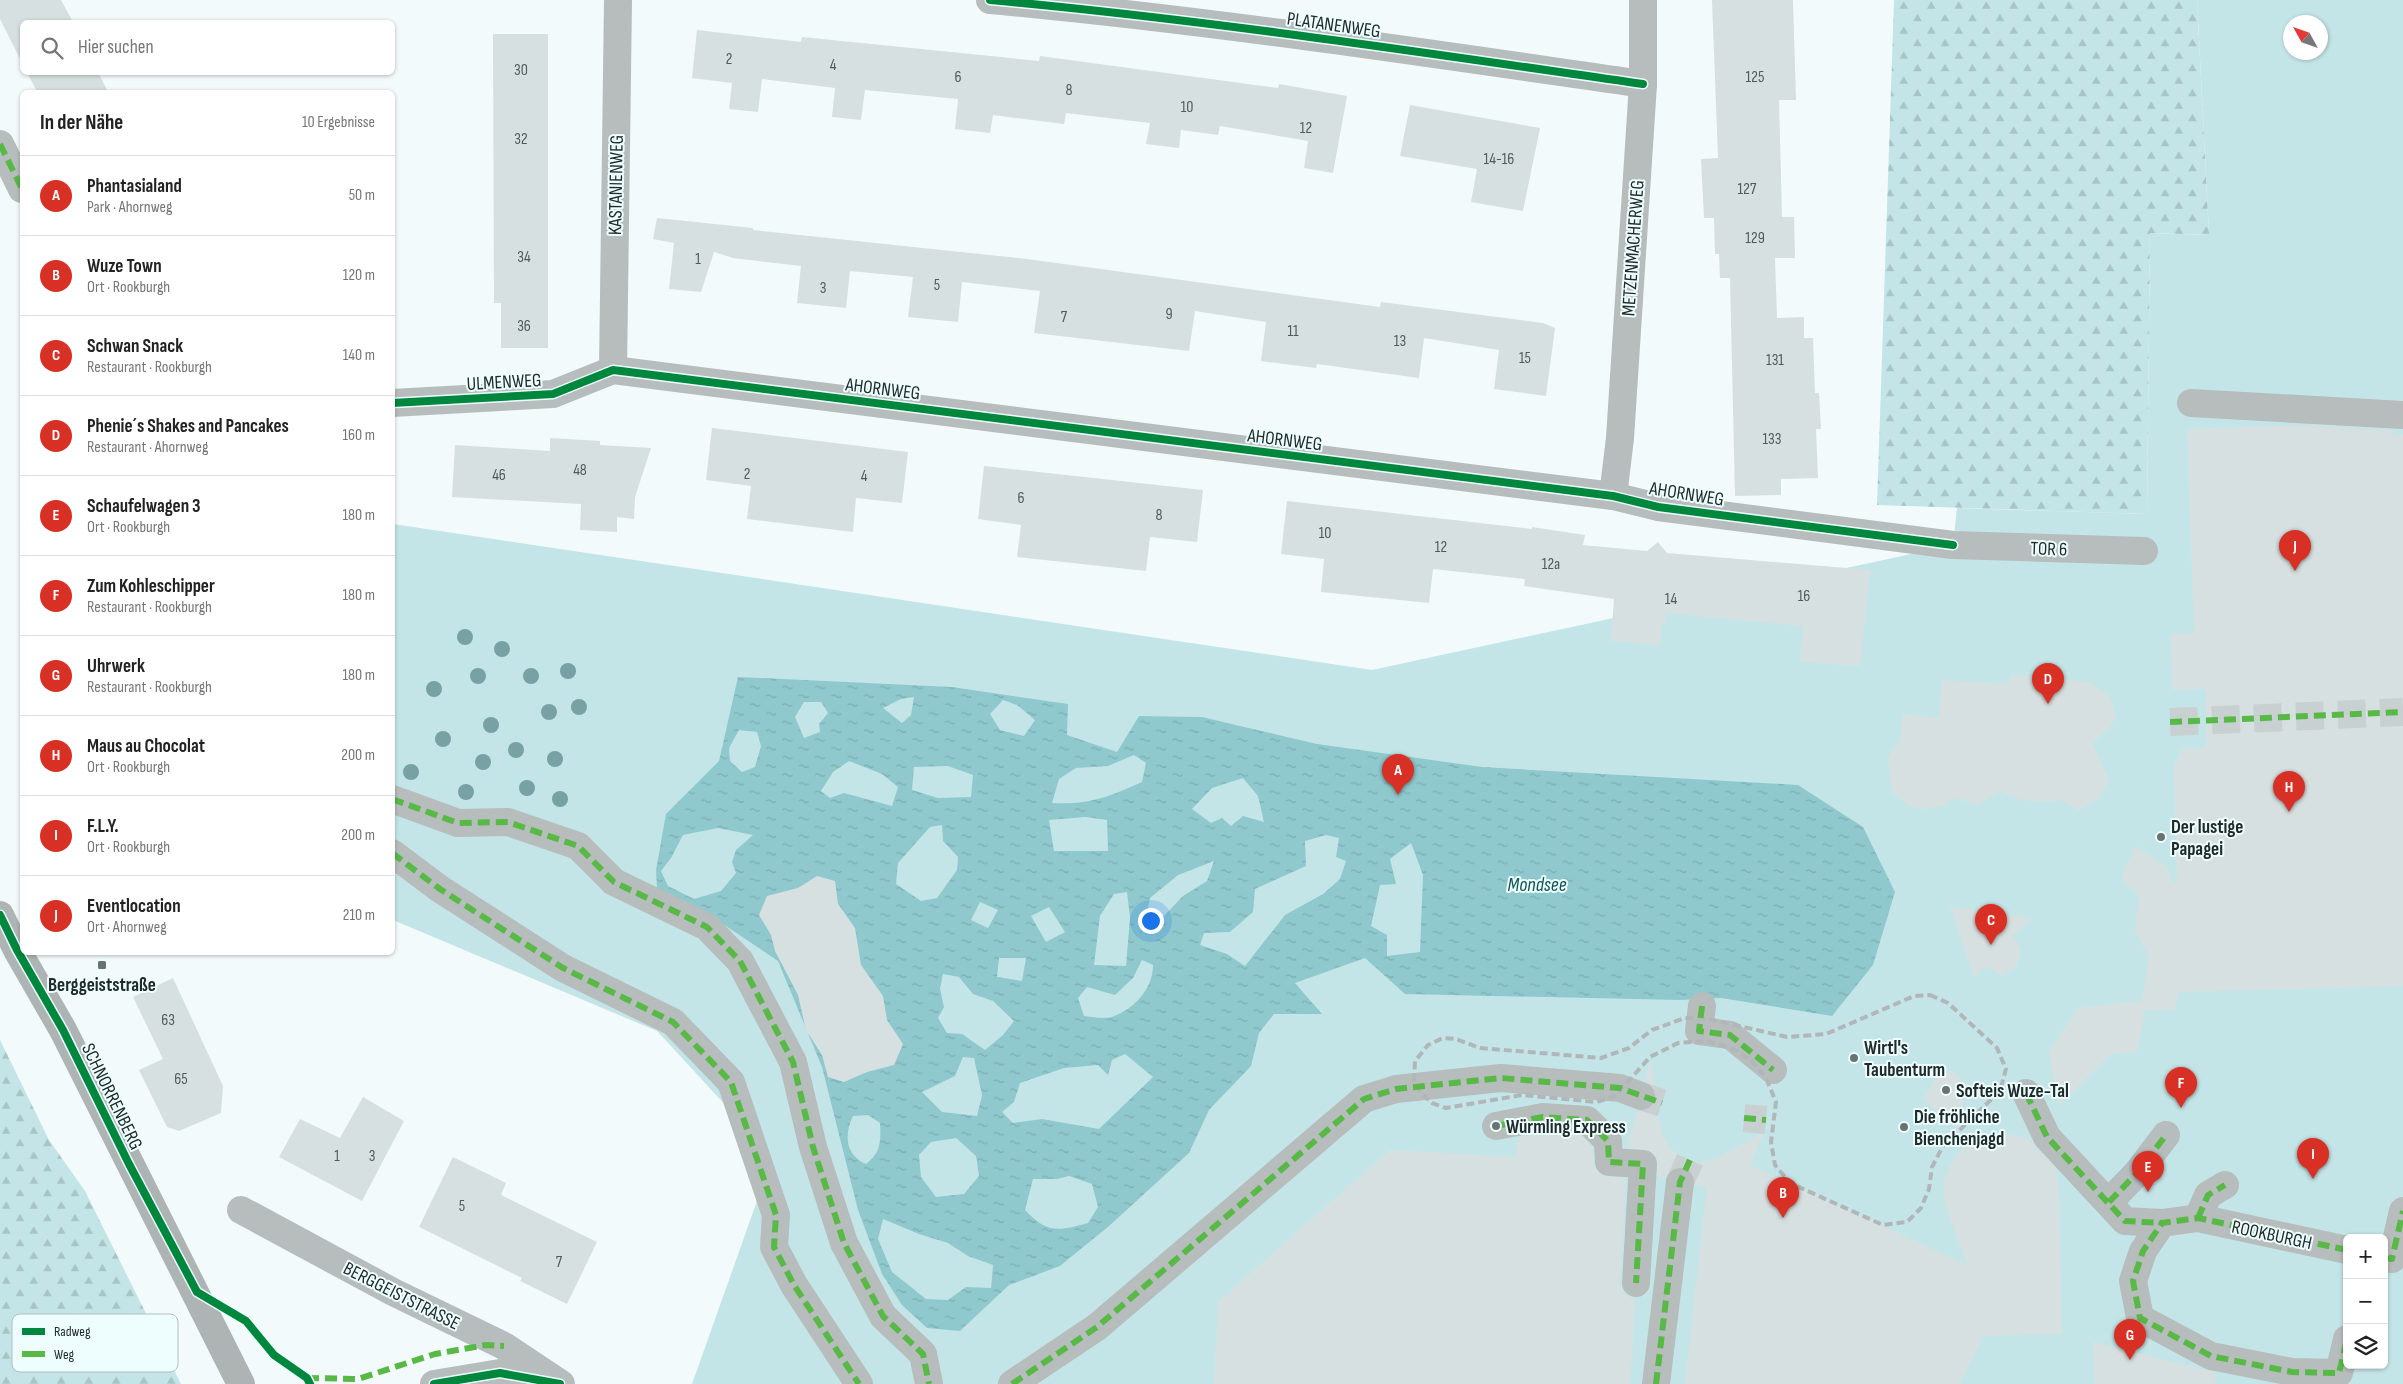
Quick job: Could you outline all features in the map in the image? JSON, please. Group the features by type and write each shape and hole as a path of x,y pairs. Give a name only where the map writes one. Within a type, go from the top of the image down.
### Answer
{"main road":[{"name":"SCHNORRENBERG","path":"0,915 17,950 63,1030 241,1384"}],"street":[{"name":"KASTANIENWEG","path":"612,370 618,0"},
{"name":"PLATANENWEG","path":"990,0 1103,10 1343,40 1643,84"},
{"name":"METZENMACHERWEG","path":"1613,496 1620,438 1643,84 1642,0"},
{"path":"0,144 20,185"},
{"name":"ULMENWEG","path":"395,403 553,394 612,370"},
{"name":"AHORNWEG","path":"612,370 1613,496 1658,507 1953,545"},
{"path":"2191,403 2403,415"},
{"name":"TOR 6","path":"1953,545 2144,551"},
{"path":"395,801 458,823 508,822 578,846 614,882 707,927 740,960 793,1062 812,1147 844,1243 883,1316 924,1354 929,1384"},
{"path":"395,855 440,889 563,968 673,1022 732,1082 776,1215 774,1247 794,1285 859,1384"},
{"path":"1702,1006 1699,1031 1730,1035 1773,1070"},
{"path":"1012,1384 1098,1327 1364,1099 1396,1089 1501,1078 1620,1088 1641,1096"},
{"name":"ROOKBURGH","path":"2026,1093 2047,1137 2125,1221 2162,1223 2198,1218 2343,1249"},
{"path":"1496,1126 1543,1117 1587,1120 1608,1141 1609,1162 1643,1164 1636,1284"},
{"path":"2109,1202 2137,1173 2166,1134"},
{"path":"1656,1384 1680,1182"},
{"path":"2198,1218 2208,1195 2224,1185"},
{"name":"BERGGEISTSTRASSE","path":"241,1210 393,1292 504,1346 561,1384"},
{"path":"2388,1258 2392,1259 2403,1211"},
{"path":"2162,1223 2143,1251 2133,1281 2140,1318 2211,1356 2292,1372 2339,1373 2343,1356"},
{"name":"BERGGEISTSTRASSE","path":"434,1384 500,1373 561,1384"}],"green space":[{"path":"1894,0 2197,0 2209,235 2150,233 2147,514 1877,505"},
{"path":"2197,0 2403,0 2403,1384 692,1384 757,1201 729,1109 657,1031 395,921 395,524 1372,670 1953,545 1957,508 2147,514 2150,233 2209,235"},
{"path":"0,1040 49,1140 85,1191 146,1314 12,1314 12,1372 175,1372 181,1384 0,1384"}],"water":[{"name":"Mondsee","path":"738,677 952,687 1068,704 1067,735 1117,752 1139,716 1202,717 1317,744 1482,767 1798,785 1863,827 1895,892 1873,965 1832,1016 1721,998 1681,1000 1405,994 1365,958 1295,983 1322,1014 1274,1014 1259,1033 1251,1066 1209,1110 1189,1153 1109,1226 1060,1266 1009,1285 960,1331 927,1328 902,1305 882,1274 858,1210 822,1067 778,961 711,916 657,889 656,870 666,814 719,761","holes":["914,697 911,715 902,723 883,708 901,699","1003,700 1017,705 1035,720 1024,736 1000,730 990,714","804,702 821,702 828,713 819,724 820,732 804,738 795,717","739,730 757,732 761,746 755,767 742,772 730,761 729,748","1134,755 1146,763 1142,782 1098,799 1077,803 1052,803 1059,779 1076,768 1108,766","849,761 882,774 898,787 892,806 844,793 830,798 821,791 833,772","948,766 973,775 971,797 938,798 912,790 914,767","1243,778 1258,796 1264,822 1243,816 1231,826 1222,818 1211,823 1192,809 1212,788","1086,817 1107,820 1108,851 1054,851 1049,820","942,825 943,841 958,857 957,870 937,898 921,901 896,884 898,863 930,827","718,828 753,835 736,850 732,862 736,873 721,891 694,899 668,886 661,871 671,858 683,835","1326,835 1339,838 1336,857 1346,861 1340,879 1323,894 1285,915 1245,966 1227,954 1200,945 1204,933 1230,932 1253,912 1255,889 1306,866 1305,841","1411,843 1423,875 1420,952 1387,956 1387,935 1371,926 1380,885 1396,884 1390,859","1214,861 1207,881 1183,896 1162,918 1146,918 1150,898 1178,875","1127,892 1130,917 1126,966 1094,965 1100,916 1114,894","980,902 998,910 988,928 971,920","1049,907 1065,932 1046,942 1031,916","999,958 1026,958 1022,981 997,977","1142,960 1153,965 1150,982 1141,997 1128,1009 1112,1017 1084,1016 1078,998 1087,987 1115,995 1133,978","943,974 959,977 973,994 993,1001 1014,1021 1003,1035 985,1050 962,1034 947,1033 938,1018 944,1007 940,989","1125,1054 1153,1077 1099,1129 1042,1119 1013,1123 1002,1112 1014,1102 1020,1083 1064,1068 1098,1065 1108,1075 1112,1060","963,1057 974,1058 982,1095 977,1116 942,1112 922,1092 955,1076","868,1115 880,1123 879,1146 875,1155 866,1164 859,1160 850,1150 848,1130 853,1116","956,1138 976,1156 979,1176 964,1194 936,1197 921,1177 919,1155 931,1142","1069,1176 1092,1184 1098,1207 1088,1223 1061,1229 1047,1227 1025,1210 1033,1179 1057,1179","883,1219 919,1234 948,1243 968,1256 993,1265 991,1288 966,1287 948,1300 926,1299 892,1272 878,1239"]}],"building":[{"path":"0,0 61,0 72,20 20,20 20,59 0,19"},
{"path":"1712,0 1793,0 1796,100 1779,100 1782,217 1794,217 1795,258 1775,258 1777,318 1804,317 1804,338 1813,338 1815,393 1819,393 1821,429 1816,429 1818,478 1781,479 1781,495 1735,496 1730,278 1720,278 1719,254 1715,254 1714,218 1704,218 1701,159 1718,158"},
{"path":"697,30 801,42 802,37 1039,61 1040,56 1278,88 1279,84 1347,96 1333,173 1304,168 1308,141 1220,126 1218,135 1181,130 1179,148 1146,144 1150,123 1066,113 1064,124 993,115 990,133 955,129 958,99 865,90 861,120 832,117 835,88 762,79 758,112 729,109 732,83 692,78"},
{"path":"493,34 548,34 548,348 501,348 501,303 494,303"},
{"path":"28,75 100,75 107,90 36,90"},
{"path":"1410,105 1540,128 1523,211 1471,202 1477,169 1400,156"},
{"path":"657,218 1027,259 1380,307 1381,302 1543,323 1555,328 1546,396 1494,389 1499,350 1424,338 1419,378 1317,364 1316,368 1261,361 1266,322 1195,311 1189,351 1034,333 1040,291 962,282 958,322 908,317 913,277 850,271 846,308 797,303 801,266 733,258 714,252 701,292 669,289 674,243 653,239"},
{"path":"2304,425 2393,430 2394,435 2403,435 2403,986 2179,992 2174,1010 2145,1010 2137,1052 2112,1053 2058,1106 2049,1052 2078,1008 2142,1001 2149,955 2135,932 2139,897 2121,877 2136,846 2168,868 2172,883 2177,882 2174,767 2182,749 2206,748 2206,689 2172,690 2171,634 2194,633 2187,429"},
{"path":"712,428 908,452 902,503 856,498 853,532 747,519 751,486 706,480"},
{"path":"550,438 600,441 600,445 651,448 635,497 634,519 617,517 617,532 580,530 581,504 452,497 455,445 550,451"},
{"path":"984,466 1203,490 1197,542 1150,537 1146,571 1017,557 1021,525 978,519"},
{"path":"1287,501 1532,529 1532,527 1585,535 1583,545 1647,551 1658,542 1667,553 1870,570 1860,666 1800,662 1803,626 1666,613 1666,624 1662,624 1660,645 1611,641 1614,599 1524,586 1525,579 1433,569 1429,603 1321,592 1324,559 1281,554"},
{"path":"2010,675 2089,682 2110,697 2116,716 2110,727 2092,743 2109,779 2099,798 2079,810 2060,799 2049,802 2023,800 1998,791 1978,805 1955,798 1943,806 1924,809 1909,806 1892,792 1888,759 1894,748 1900,743 1903,714 1939,718 1942,680 2009,684"},
{"path":"817,876 835,881 838,904 855,928 861,965 883,996 887,1020 903,1044 894,1065 867,1072 844,1082 828,1077 822,1055 806,1030 798,995 775,951 771,935 759,915 767,896 798,888"},
{"path":"1950,907 2031,918 2013,936 2021,950 2016,967 2001,975 1985,966 1974,977"},
{"path":"173,978 223,1086 221,1113 179,1131 167,1127 139,1070 163,1059 133,997"},
{"path":"1650,1059 1655,1090 1645,1081"},
{"name":"Softeis Wuze-Tal","path":"1952,1071 1965,1082 1961,1132 1923,1099 1936,1078"},
{"path":"363,1097 404,1121 362,1201 279,1157 300,1119 340,1138"},
{"path":"1656,1098 1661,1132 1668,1146 1689,1164 1716,1159 1764,1132 1750,1165 1967,1265 1944,1201 1944,1180 1952,1162 1971,1138 2002,1133 2030,1139 2056,1169 2059,1194 2062,1334 1983,1336 1960,1384 1685,1384 1707,1187 1695,1185 1694,1175 1690,1170 1682,1167 1673,1168 1668,1172 1665,1179 1658,1177 1657,1157 1652,1151 1627,1147 1637,1111 1644,1111 1650,1108"},
{"path":"1544,1133 1580,1135 1593,1148 1593,1163 1601,1175 1626,1179 1620,1282 1622,1290 1627,1296 1635,1299 1630,1384 1214,1384 1218,1302 1390,1150 1516,1157 1518,1138"},
{"path":"453,1157 506,1183 501,1195 597,1242 567,1304 520,1281 522,1278 419,1227"},
{"path":"2093,1342 2216,1373 2215,1384 2095,1384"}],"tunnel":[{"path":"2170,722 2403,712"},
{"path":"1641,1096 1662,1103"},
{"path":"1744,1118 1766,1120"},
{"path":"1680,1182 1690,1160"}],"railway":[{"path":"1930,995 1948,1003 1997,1048 2006,1069 2000,1091 1943,1146 1932,1167 1929,1189 1921,1208 1907,1222 1883,1225 1790,1183 1775,1165 1771,1142 1776,1102 1766,1078 1751,1060 1733,1049 1707,1041 1678,1043 1650,1057 1615,1096 1597,1102 1522,1095 1446,1108 1432,1103 1421,1093 1414,1081 1415,1061 1428,1045 1443,1038 1456,1039 1480,1048 1601,1058 1629,1048 1652,1030 1685,1018 1709,1019 1787,1037 1826,1034 1914,996 1930,995"}],"marked path":[{"path":"0,144 20,185"},
{"path":"2170,722 2403,712"},
{"path":"395,800 458,823 508,822 578,846 614,882 707,927 740,961 793,1062 813,1147 844,1243 883,1316 923,1354 929,1384"},
{"path":"395,855 440,889 563,968 673,1022 731,1082 776,1215 774,1247 794,1285 859,1384"},
{"path":"1702,1006 1699,1031 1730,1035 1773,1070"},
{"path":"1012,1384 1097,1327 1364,1099 1396,1089 1501,1078 1620,1088 1662,1103"},
{"path":"2026,1093 2047,1137 2125,1221 2162,1223"},
{"path":"1496,1126 1543,1117 1587,1120 1608,1141 1609,1162 1643,1164 1636,1283"},
{"path":"1744,1118 1766,1120"},
{"path":"2109,1202 2137,1173 2166,1135"},
{"path":"1656,1384 1680,1182 1690,1160"},
{"path":"2198,1218 2208,1195 2225,1185"},
{"path":"2388,1258 2392,1259 2403,1211"},
{"path":"2343,1249 2198,1218 2162,1223 2143,1251 2133,1281 2140,1318 2211,1356 2292,1372 2339,1373 2343,1356"},
{"path":"307,1378 358,1379 435,1354 486,1345 504,1346"}],"cycle path":[{"path":"990,0 1236,27 1643,84"},
{"path":"395,403 553,394 613,370 1613,496 1658,507 1953,545"},
{"path":"0,915 17,950 63,1030 129,1164 197,1292 246,1321 274,1355 307,1378 310,1384"},
{"path":"434,1384 500,1373 560,1384"}],"place":[{"name":"Eventlocation","path":"2295,571"},
{"name":"Phenie´s Shakes and Pancakes","path":"2048,704"},
{"name":"Phantasialand","path":"1398,795"},
{"name":"Maus au Chocolat","path":"2289,812"},
{"name":"Der lustige Papagei","path":"2161,837"},
{"name":"Schwan Snack","path":"1991,945"},
{"name":"Berggeiststraße","path":"102,965"},
{"name":"Wirtl's Taubenturm","path":"1854,1058"},
{"name":"Softeis Wuze-Tal","path":"1946,1090"},
{"name":"Zum Kohleschipper","path":"2181,1108"},
{"name":"Würmling Express","path":"1496,1126"},
{"name":"Die fröhliche Bienchenjagd","path":"1904,1127"},
{"name":"F.L.Y.","path":"2313,1179"},
{"name":"Schaufelwagen 3","path":"2148,1192"},
{"name":"Wuze Town","path":"1783,1218"},
{"name":"Uhrwerk","path":"2130,1360"}]}
